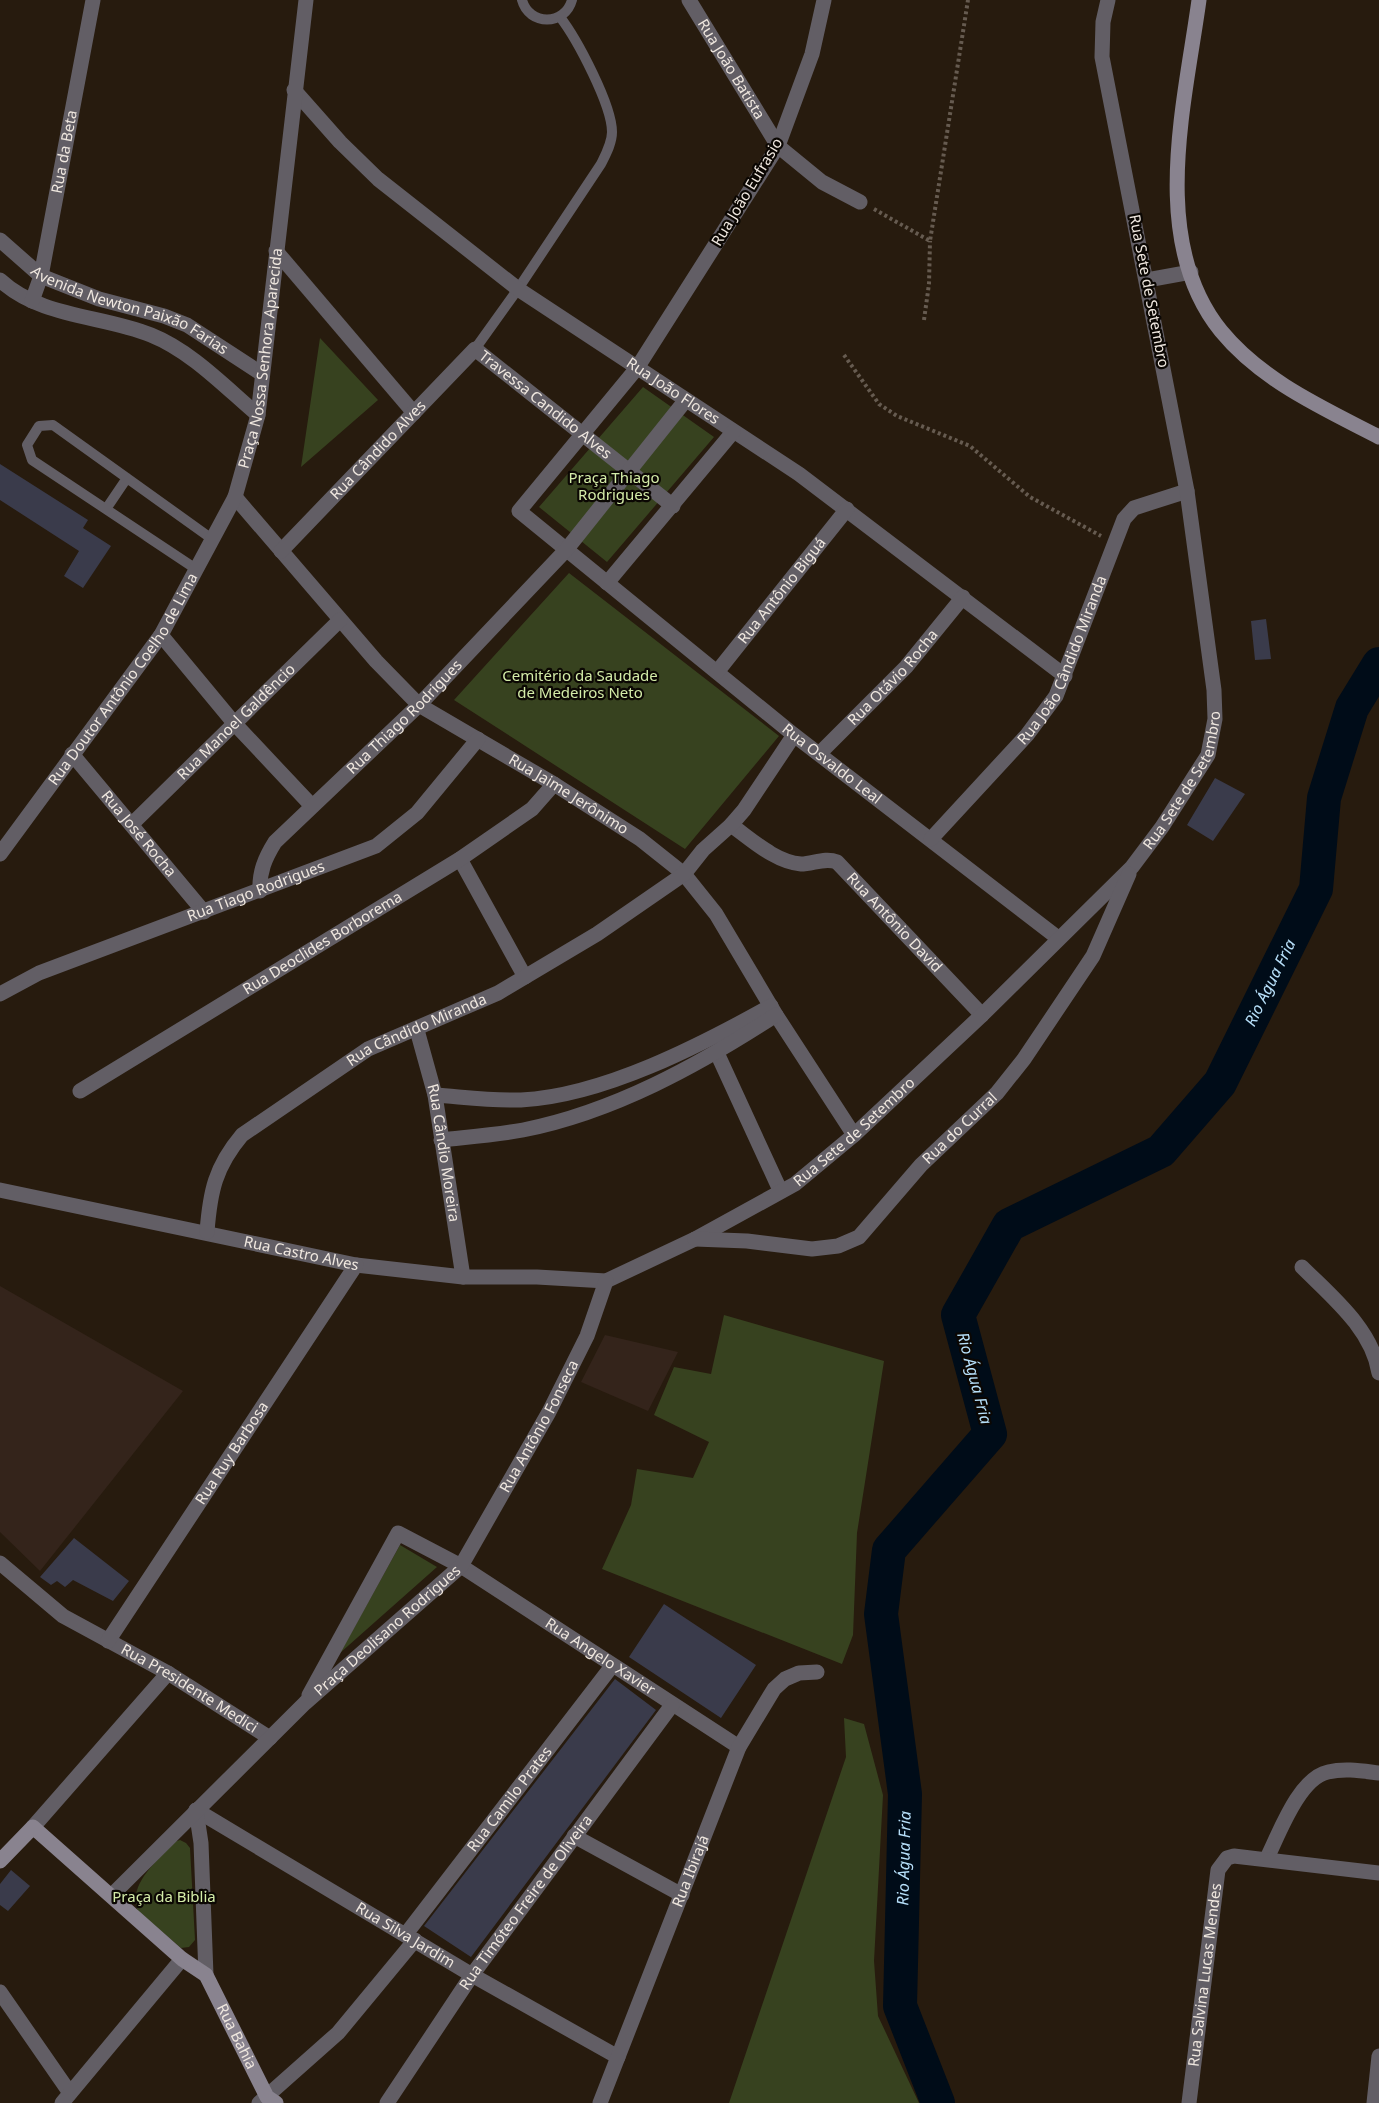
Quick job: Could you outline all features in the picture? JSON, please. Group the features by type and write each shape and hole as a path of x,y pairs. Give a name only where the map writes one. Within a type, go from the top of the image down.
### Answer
{"street":[{"name":"Rua da Beta","path":"32,301 41,276 93,0"},
{"path":"276,251 306,0"},
{"name":"Rua João Batista","path":"689,0 778,146 822,182 860,202"},
{"name":"Rua João Eufrasio","path":"637,368 778,146 812,54 824,0"},
{"name":"Rua Sete de Setembro","path":"606,1281 694,1239 803,1177 854,1135 982,1015 1131,867 1162,827 1208,756 1212,740 1214,690 1188,491 1102,57 1103,22 1108,0"},
{"path":"1199,0 1177,169 1178,214 1183,250 1191,272 1206,308 1221,331 1243,353 1305,399 1379,436"},
{"name":"Rua João Flores","path":"294,90 340,142 378,179 518,289 847,509 1065,676"},
{"name":"Avenida Newton Paixão Farias","path":"0,240 41,276 99,299 164,316 187,326 262,374"},
{"name":"Praça Nossa Senhora Aparecida","path":"235,497 258,415 276,251"},
{"name":"Praça Nossa Senhora Aparecida","path":"276,251 414,413"},
{"path":"1147,280 1191,272"},
{"name":"Avenida Newton Paixão Farias","path":"0,280 32,301 151,335 191,359 258,415"},
{"name":"Rua Cândido Alves","path":"281,551 475,349"},
{"name":"Travessa Candido Alves","path":"475,349 674,506"},
{"path":"637,368 519,511 607,583 674,506 733,432"},
{"path":"566,550 685,401"},
{"name":"Rua João Cândido Miranda","path":"931,840 1033,728 1056,696 1124,519 1134,508 1188,491"},
{"name":"Rua Jaime Jerônimo","path":"235,497 340,620 419,705 554,784 640,839 684,874 716,914 774,1011 854,1135"},
{"name":"Rua Doutor Antônio Coelho de Lima","path":"0,854 161,635 235,497"},
{"name":"Rua Antônio Biguá","path":"717,672 847,509"},
{"name":"Rua Thiago Rodrigues","path":"260,891 260,874 266,856 275,842 419,705 566,550"},
{"name":"Rua Osvaldo Leal","path":"607,583 794,735 1058,938"},
{"name":"Rua Otávio Rocha","path":"820,753 906,667 963,597"},
{"name":"Rua Manoel Galdêncio","path":"132,824 340,620"},
{"path":"161,635 234,723 312,806"},
{"name":"Rua Cândido Miranda","path":"207,1232 216,1176 226,1154 242,1135 368,1049 417,1030 498,993 597,934 684,874 703,850 731,825 794,735"},
{"name":"Rua Tiago Rodrigues","path":"0,994 39,973 376,846 417,813 478,739"},
{"name":"Rua José Rocha","path":"72,754 204,912"},
{"name":"Rua Deoclides Borborema","path":"80,1091 460,859 532,808 554,784"},
{"name":"Rua Antônio David","path":"731,825 786,860 800,864 828,860 837,862 982,1015"},
{"path":"460,859 525,977"},
{"name":"Rua do Curral","path":"694,1239 747,1241 812,1249 838,1246 859,1237 921,1165 998,1093 1024,1059 1093,956 1131,867"},
{"path":"441,1140 522,1130 581,1113 650,1087 717,1053 774,1011"},
{"path":"435,1095 522,1100 546,1098 647,1068 774,1011"},
{"name":"Rua Cândio Moreira","path":"417,1030 435,1095 463,1276"},
{"path":"717,1053 780,1190"},
{"name":"Rua Castro Alves","path":"0,1190 356,1265 463,1276 606,1281"},
{"name":"Rua Ruy Barbosa","path":"108,1641 356,1265"},
{"path":"1302,1267 1357,1324 1369,1345 1379,1373"},
{"name":"Rua Antônio Fonseca","path":"461,1566 549,1412 587,1336 606,1281"},
{"name":"Praça Deolisano Rodrigues","path":"270,1738 305,1703 461,1566 398,1533 305,1703"},
{"name":"Rua Presidente Medici","path":"0,1563 63,1616 168,1672 270,1738"},
{"name":"Rua Angelo Xavier","path":"461,1566 739,1747"},
{"name":"Rua Camilo Prates","path":"267,2101 338,2032 612,1666"},
{"path":"0,1861 33,1827 168,1672"},
{"name":"Rua Ibirajá","path":"600,2103 739,1747 780,1684 800,1672 817,1672"},
{"name":"Rua Timóteo Freire de Oliveira","path":"387,2103 472,1975 672,1705"},
{"path":"112,1895 270,1738"},
{"path":"1379,1773 1348,1769 1325,1772 1312,1781 1298,1797 1267,1858 1379,1873"},
{"path":"196,1810 201,1843 206,1975"},
{"name":"Rua Silva Jardim","path":"196,1810 472,1975 618,2057"},
{"path":"33,1827 182,1959 206,1975"},
{"path":"574,1836 681,1896"},
{"name":"Rua Salvina Lucas Mendes","path":"1189,2103 1218,1870 1227,1858 1234,1856 1267,1858"},
{"path":"0,1992 66,2098 182,1959"},
{"name":"Rua Bahia","path":"206,1975 267,2101"},
{"path":"1374,2103 1379,2056"}],"lane":[{"path":"522,0 528,11 543,20 560,17 566,12 572,0"},
{"path":"475,349 601,164 612,132 603,96 560,17"},
{"path":"196,569 32,460 27,445 39,426 53,425 212,539"},
{"path":"106,509 128,478"}],"path":[{"path":"924,320 929,284 930,241 968,0"},
{"path":"860,202 890,216 930,241"},
{"path":"844,355 879,404 897,416 970,446 1030,497 1114,542"}],"shaded area":[{"path":"0,1286 183,1391 40,1571 0,1532"},
{"path":"605,1335 678,1352 648,1411 581,1382"}],"green space":[{"path":"320,338 378,400 301,467"},
{"name":"Praça Thiago Rodrigues","path":"643,387 714,437 607,562 539,507"},
{"name":"Cemitério da Saudade de Medeiros Neto","path":"569,573 779,736 685,849 454,700"},
{"path":"724,1315 884,1361 857,1533 853,1635 842,1664 602,1569 631,1505 637,1469 693,1478 709,1442 654,1415 674,1367 711,1374"},
{"path":"400,1545 437,1567 340,1653"},
{"path":"844,1718 864,1724 883,1795 874,1961 878,2016 919,2103 729,2103 846,1757"},
{"name":"Praça da Biblia","path":"180,1840 190,1848 195,1940 189,1947 181,1948 138,1911 136,1901 140,1882 174,1842"}],"building":[{"path":"0,464 88,520 83,528 111,546 83,588 64,576 79,551 0,500"},
{"path":"1266,619 1271,659 1255,660 1251,621"},
{"path":"1215,778 1245,794 1213,841 1187,825"},
{"path":"74,1538 129,1581 113,1601 73,1580 65,1587 57,1581 51,1585 40,1577"},
{"path":"664,1604 756,1665 721,1718 629,1657"},
{"path":"615,1679 656,1710 471,1957 424,1926"},
{"path":"11,1870 30,1886 8,1911 0,1905 0,1884"}],"waterway":[{"name":"Rio Água Fria","path":"938,2103 900,2006 905,1794 881,1614 889,1550 990,1434 958,1315 1009,1225 1161,1151 1220,1083 1316,889 1324,798 1352,708 1379,664"}]}
